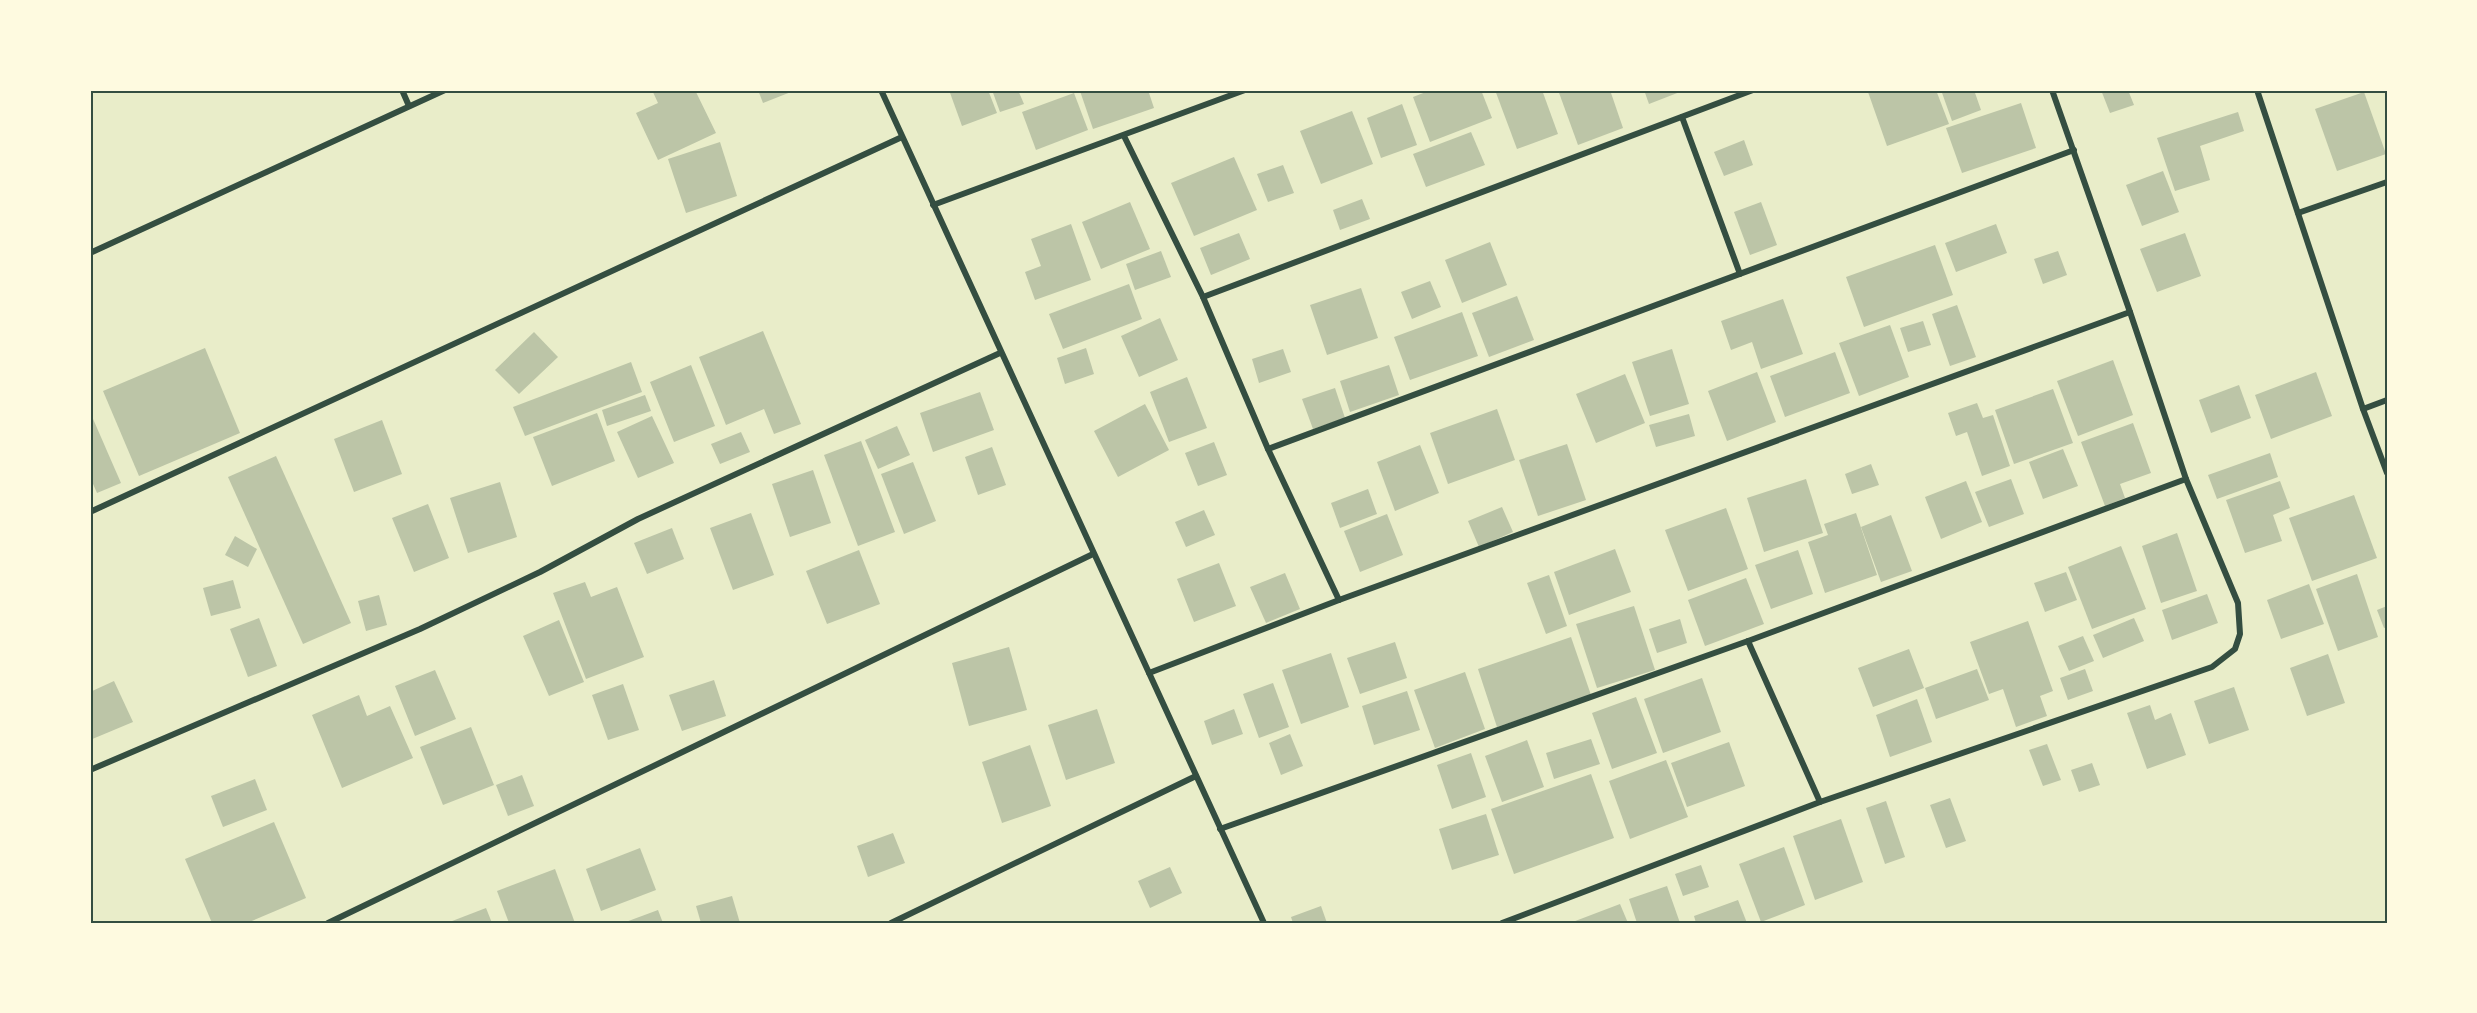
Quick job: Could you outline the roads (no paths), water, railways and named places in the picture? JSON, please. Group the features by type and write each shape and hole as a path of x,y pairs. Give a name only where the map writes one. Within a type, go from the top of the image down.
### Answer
{"street":[{"path":"402,90 410,106"},
{"path":"90,253 445,90"},
{"path":"881,90 1264,923"},
{"path":"933,205 1245,90"},
{"path":"1203,297 1753,90"},
{"path":"1502,923 1820,802 2212,667 2235,650 2240,634 2238,603 2186,479 2052,90"},
{"path":"2257,90 2362,409 2387,473"},
{"path":"1682,117 1740,274"},
{"path":"1124,136 1203,297 1268,449 1339,600"},
{"path":"90,512 902,137"},
{"path":"1268,449 2074,150"},
{"path":"2298,213 2387,182"},
{"path":"1149,673 1339,600 2130,312"},
{"path":"90,770 420,628 540,572 638,519 1000,352"},
{"path":"2362,409 2387,400"},
{"path":"1220,828 1748,641 2186,479"},
{"path":"328,923 1093,554"},
{"path":"1748,641 1820,802"},
{"path":"891,923 1196,776"}]}
